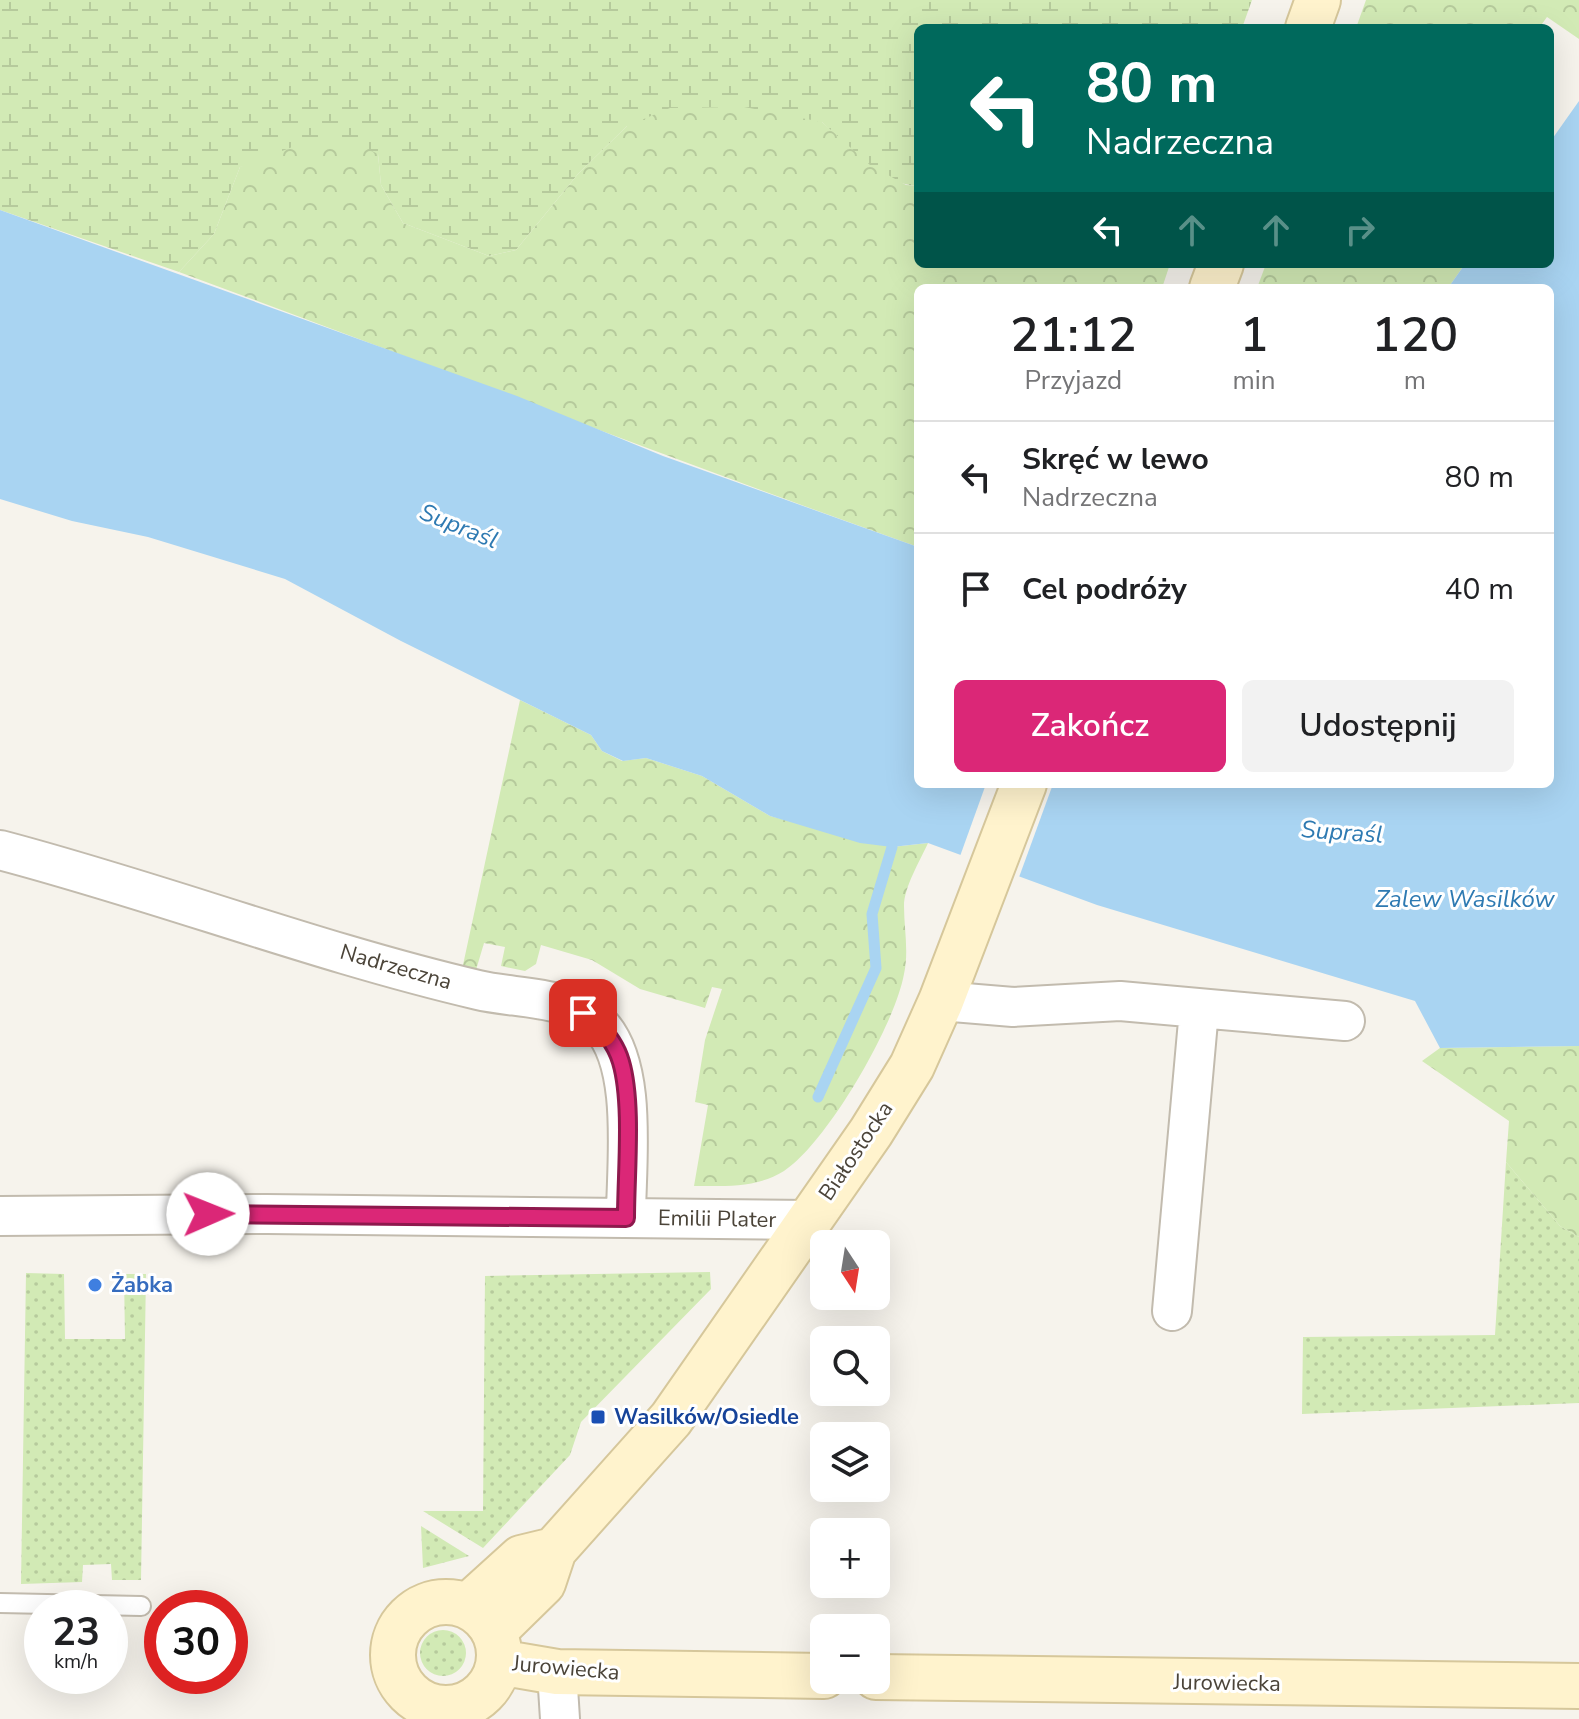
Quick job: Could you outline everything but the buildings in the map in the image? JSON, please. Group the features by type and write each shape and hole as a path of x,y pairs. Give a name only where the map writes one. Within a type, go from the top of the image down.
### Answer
{"main road":[{"path":"1309,24 1318,0"},
{"name":"Białostocka","path":"487,1633 521,1558 554,1550 671,1419 810,1220 912,1066 941,1001 1023,788"},
{"path":"449,1600 487,1633 493,1681 479,1698 436,1714 418,1701 394,1702 392,1647 399,1628 411,1613 429,1603 449,1600"},
{"name":"Jurowiecka","path":"487,1633 557,1672 810,1676"},
{"name":"Jurowiecka","path":"890,1677 1579,1686"}],"street":[{"name":"Nadrzeczna","path":"0,850 89,874 423,976 488,992 560,1004 583,1013 599,1024 621,1060 625,1087 626,1218"},
{"path":"941,1001 1013,1007 1120,1001 1345,1021"},
{"path":"1172,1311 1199,1010"},
{"name":"Emilii Plater","path":"0,1216 286,1214 810,1220"},
{"path":"557,1672 560,1719"}],"lane":[{"path":"0,1603 141,1606"}],"green space":[{"path":"0,0 1252,0 1243,24 914,24 914,185 891,179 878,171 822,122 627,126 578,174 516,250 489,256 403,223 381,185 378,154 240,167 214,234 179,272 0,210"},
{"path":"1366,0 1579,0 1579,39 1547,17 1542,24 1357,24"},
{"path":"744,107 822,122 870,165 906,185 914,186 914,268 1169,268 1163,284 914,284 914,546 179,272 214,234 240,167 295,146 345,138 378,154 381,185 403,223 489,256 516,250 578,174 627,126 670,108"},
{"path":"1264,268 1462,268 1451,284 1258,284"},
{"path":"520,700 591,735 602,751 622,761 646,758 702,776 770,816 892,847 928,843 909,882 905,899 905,966 888,1022 857,1081 820,1136 801,1157 774,1177 729,1186 694,1186 708,1105 695,1102 705,1040 722,989 712,987 705,1008 640,989 592,960 541,945 536,964 525,971 501,966 505,947 484,943 476,970 463,965"},
{"path":"1579,1046 1579,1237 1560,1226 1506,1162 1509,1121 1422,1061 1440,1048"},
{"path":"1506,1162 1560,1226 1579,1237 1579,1403 1302,1414 1303,1337 1495,1335"},
{"path":"710,1272 711,1289 581,1422 570,1455 483,1548 423,1511 483,1511 485,1276"},
{"path":"26,1273 64,1274 65,1339 125,1339 124,1274 146,1274 141,1580 112,1580 111,1564 83,1565 82,1582 21,1584"},
{"path":"421,1526 469,1556 423,1568"},
{"path":"443,1630 459,1637 466,1653 459,1669 443,1676 427,1669 420,1653 427,1637"}],"water":[{"path":"1579,101 1579,1046 1440,1048 1415,1001 1097,905 928,843 892,847 860,843 770,816 702,776 646,758 623,761 602,751 591,735 401,641 285,579 148,537 72,521 0,499 0,210 517,396 663,456 914,546 914,788 1554,788 1554,284 1451,284 1462,268 1554,268 1554,136"}],"pier":[{"path":"985,788 1052,788 1018,880 959,859"}],"waterway":[{"path":"818,1097 876,968 872,914 892,847"}],"place":[{"name":"Żabka","path":"95,1285"},
{"name":"Wasilków/Osiedle","path":"598,1417"}],"route":[{"path":"208,1214 626,1218 625,1087 621,1060 599,1024 583,1013"}],"water label":[{"name":"Supraśl","path":"459,526"},
{"name":"Supraśl","path":"1342,832"},
{"name":"Zalew Wasilków","path":"1465,899"}]}
